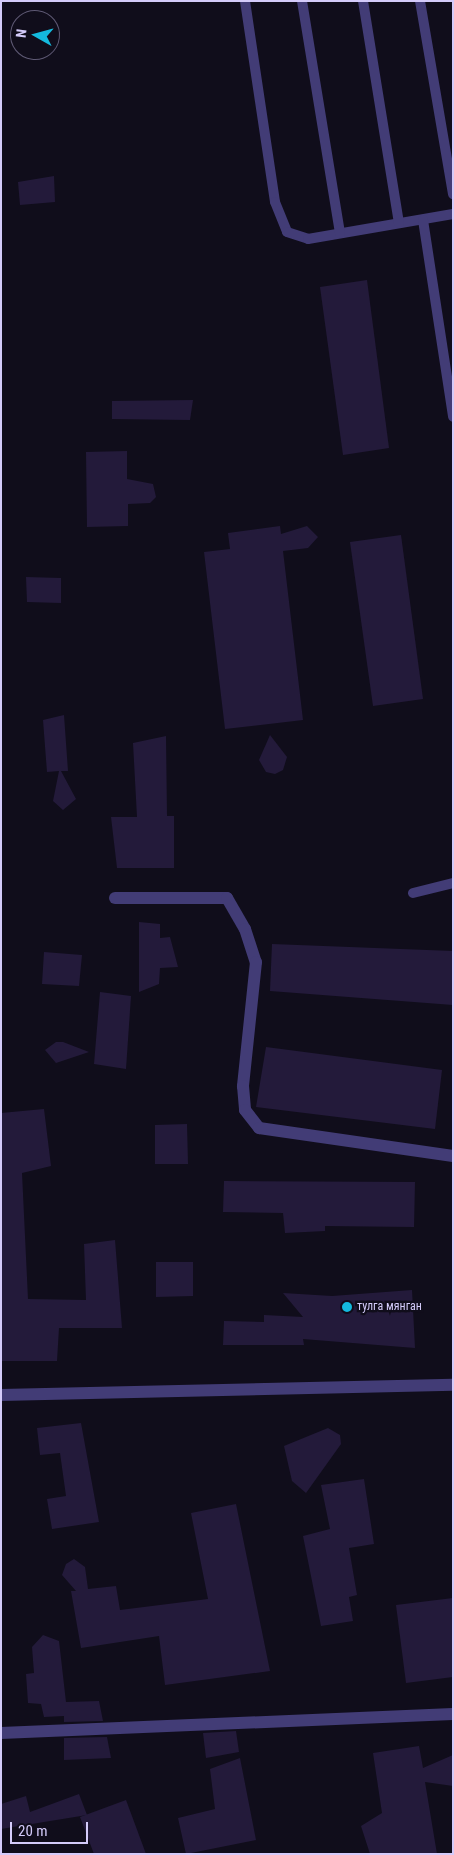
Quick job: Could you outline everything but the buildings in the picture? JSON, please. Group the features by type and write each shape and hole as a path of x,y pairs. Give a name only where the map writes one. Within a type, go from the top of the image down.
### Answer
{"street":[{"path":"115,898 227,898 245,929 256,962 243,1086 245,1110 259,1128 453,1156"},
{"path":"1,1395 453,1385"},
{"path":"1,1733 453,1714"}],"lane":[{"path":"245,1 280,220 294,237 340,233 453,214"},
{"path":"302,1 340,233"},
{"path":"363,1 399,224"},
{"path":"420,1 453,194"},
{"path":"423,220 453,417"},
{"path":"413,893 453,883"}],"place":[{"name":"тулга мянган","path":"347,1307"}]}
